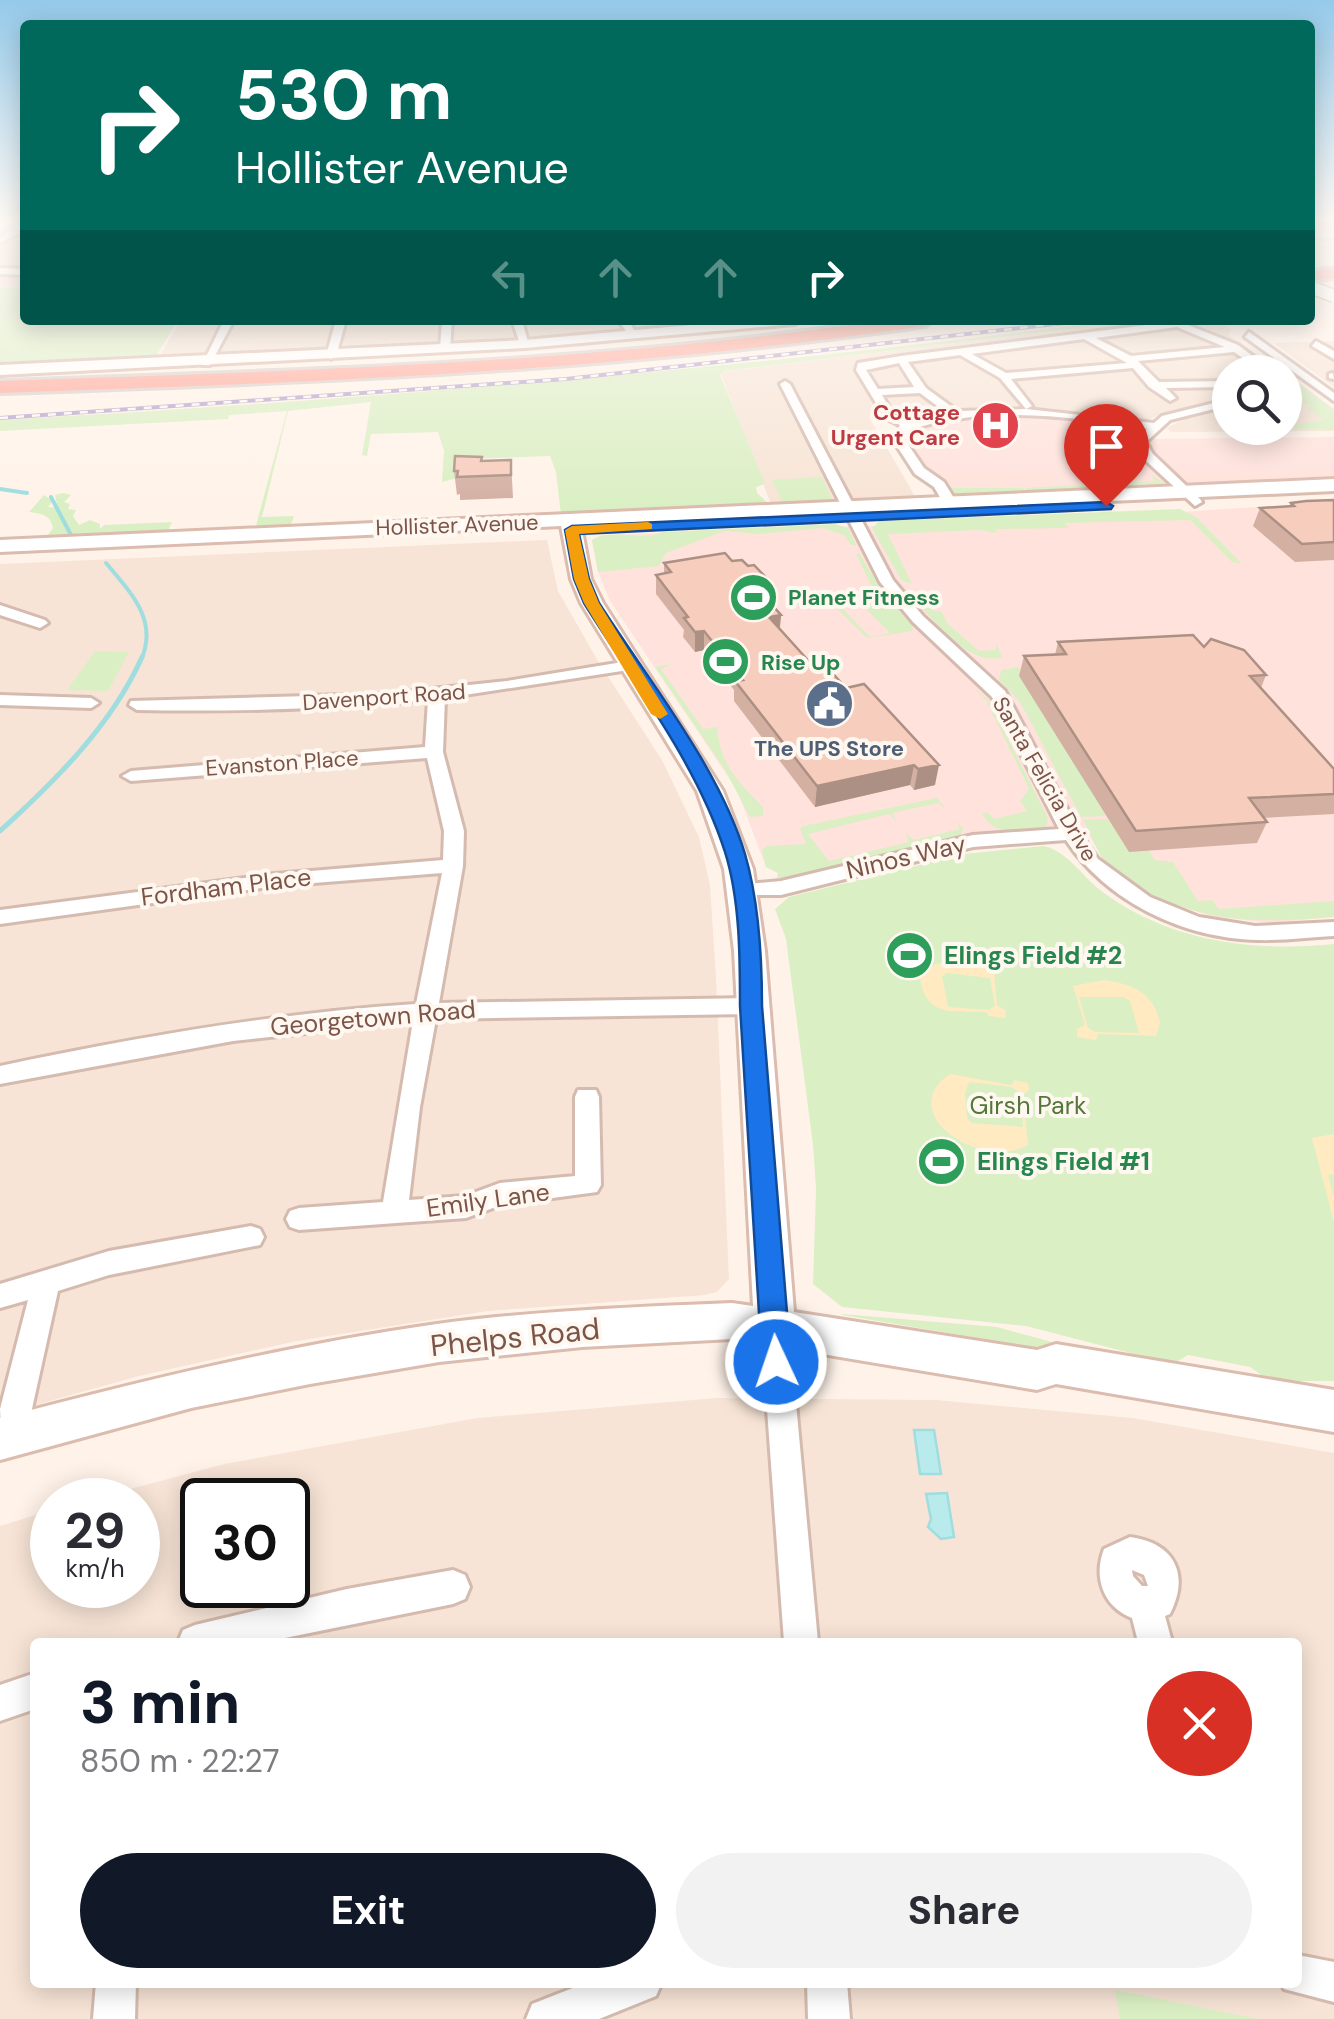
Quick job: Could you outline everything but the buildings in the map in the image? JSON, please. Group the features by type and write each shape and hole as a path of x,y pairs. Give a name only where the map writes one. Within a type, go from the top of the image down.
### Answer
{"highway":[{"path":"0,378 294,368 530,353 825,325"},
{"path":"0,388 483,366 902,325"}],"street":[{"path":"206,362 227,325"},
{"path":"331,356 340,325"},
{"path":"446,349 447,325"},
{"path":"519,325 525,344"},
{"path":"627,325 635,336"},
{"path":"0,370 446,349 635,336 726,325"},
{"path":"909,425 890,417 860,370 862,365 1172,325"},
{"path":"1182,325 1245,355"},
{"path":"1249,335 1334,398"},
{"path":"1086,336 1132,362 1153,385 1194,410"},
{"path":"1044,341 1079,360"},
{"path":"1316,344 1334,356"},
{"path":"1004,376 1237,349"},
{"path":"962,352 1004,376 1026,406"},
{"path":"901,359 922,390 948,409"},
{"path":"1302,377 1333,376"},
{"name":"Santa Felicia Drive","path":"786,384 885,578 906,606 998,694 1071,834 1091,863 1114,884 1177,917 1255,934 1334,929"},
{"path":"1153,385 1212,384"},
{"path":"875,392 922,390"},
{"path":"1198,497 1143,450 1140,441 1149,431 1212,406"},
{"path":"950,503 939,486 920,473 899,440 899,433 909,425 965,417 1047,414 1149,431"},
{"name":"Hollister Avenue","path":"0,555 1198,497 1334,485"},
{"name":"Hollister Avenue","path":"852,512 950,503 1334,495"},
{"path":"571,525 586,591 628,666 710,792 735,854 743,890 801,1638"},
{"name":"Hollister Avenue","path":"0,546 571,525"},
{"path":"0,610 40,623"},
{"name":"Davenport Road","path":"137,705 234,706 437,695 536,684 628,666"},
{"path":"395,1212 402,1142 453,866 454,831 434,752 437,695"},
{"path":"0,700 91,704"},
{"name":"Evanston Place","path":"130,776 434,752"},
{"name":"Ninos Way","path":"743,890 781,888 973,841 1071,834"},
{"name":"Fordham Place","path":"0,917 305,877 453,866"},
{"name":"Georgetown Road","path":"0,1074 236,1032 425,1012 560,1006 751,1006"},
{"name":"Emily Lane","path":"299,1219 466,1207 500,1194 588,1185 587,1097"},
{"path":"0,1296 108,1263 250,1237"},
{"path":"6,1437 44,1283"},
{"name":"Phelps Road","path":"6,1437 191,1388 439,1343 600,1327 726,1321 1037,1370 1057,1384 1334,1432"},
{"name":"Phelps Road","path":"1037,1370 1056,1364 1334,1411"},
{"path":"212,1638 347,1606 453,1587"},
{"path":"1145,1605 1153,1638"},
{"path":"0,1702 30,1693"},
{"path":"1302,1976 1334,1982"},
{"path":"114,2019 116,1988"},
{"path":"548,2019 627,1988"},
{"path":"827,1988 829,2019"}],"shaded area":[{"path":"178,325 714,325 583,337 156,362"},
{"path":"1103,325 1225,325 1231,330 1228,335 1258,355 1212,355 1212,400 1146,421 1061,413 869,417 916,498 771,504 720,372"},
{"path":"1334,341 1334,387 1302,364 1302,355 1290,355 1274,343"},
{"path":"1302,385 1334,409 1334,431 1302,431"},
{"path":"1212,412 1212,432 1171,432 1166,428"},
{"path":"1025,417 1134,425 1141,428 1136,439 1212,438 1212,445 1302,445 1302,437 1334,437 1334,476 954,496 946,484 923,470 904,440 927,423"},
{"path":"1334,502 1334,917 1270,923 1209,916 1152,895 1113,869 1082,827 958,837 777,878 778,873 766,867 737,790 610,601 598,572 592,540 602,535 1118,516"},
{"path":"547,540 558,591 662,760 699,837 710,885 729,1279 717,1292 705,1295 488,1311 297,1341 139,1376 0,1415 0,564"},
{"path":"717,1398 936,1400 1133,1418 1334,1453 1334,2019 0,2019 0,1526 30,1517 30,1608 160,1608 160,1481 224,1464 477,1418"}],"green space":[{"path":"0,314 20,314 20,325 175,325 155,358 0,362"},
{"path":"1103,325 724,371 720,375 765,484 756,487 757,493 771,506 561,515 550,456 464,459 457,478 442,482 444,451 438,432 371,434 367,456 362,455 371,402 288,411 262,517 294,516 290,527 255,529 287,411 229,415 228,419 0,431 0,420 561,380"},
{"path":"1302,386 1334,410 1334,430 1302,429 1302,423 1324,420 1306,408 1312,406 1302,403"},
{"path":"1151,474 1164,483 1082,489 1104,491 1099,492 957,498 949,488 1023,488 1028,493 1025,488 1154,481"},
{"path":"822,477 832,500 782,501 772,480"},
{"path":"44,495 53,501 48,507 58,508 55,495 71,495 64,502 70,504 68,509 76,510 73,516 79,525 90,520 100,524 100,529 104,525 172,522 167,533 72,538 71,534 48,535 53,528 48,518 29,512"},
{"path":"1180,509 1196,517 1242,564 1232,562 1190,520 1064,523 1069,528 995,529 996,533 979,530 888,534 912,584 901,580 872,528 879,521"},
{"path":"835,524 848,528 856,545 851,545 844,535 822,528 758,534 724,531 666,553 659,566 598,572 592,540 609,535"},
{"path":"859,553 881,589 913,627 912,631 867,638 834,606 839,605 870,637 890,633 858,601 871,597 874,591 856,554"},
{"path":"921,595 935,602 929,603 932,611 941,611 948,624 979,651 995,650 997,645 1002,657 979,656 955,642 918,603 916,598"},
{"path":"95,651 129,652 108,691 67,690"},
{"path":"672,664 661,669 703,729 717,727 726,762 763,807 763,816 750,817 725,770 655,667"},
{"path":"1018,667 1026,674 1106,816 1081,817 1020,702 998,679 1002,670"},
{"path":"974,688 988,699 1048,818 1046,827 1019,832 1002,830 982,814 987,812 994,819 1027,811 1020,801 1029,789 986,700"},
{"path":"937,798 947,810 938,803 892,813 897,822 889,814 808,834 829,861 909,842 905,833 914,840 960,829 956,820 963,829 960,836 788,878 777,878 778,873 766,867 762,850 767,846 806,844 800,829 803,826"},
{"path":"1108,819 1155,860 1173,862 1198,901 1212,900 1219,909 1334,901 1334,917 1238,919 1168,902 1128,881 1102,858 1083,820"},
{"name":"Girsh Park","path":"1044,846 1061,854 1096,887 1130,910 1185,933 1244,944 1334,944 1334,1381 1270,1381 1250,1367 1188,1355 1173,1364 1026,1326 842,1307 813,1284 813,1145 786,939 775,909 789,897 964,854"},
{"path":"842,1315 997,1327 1133,1364"},
{"path":"1115,1990 1258,2019 1120,2019"}],"sand":[{"path":"962,960 994,971 997,1005 1005,1010 1006,1018 935,1006 923,991 920,978 935,964","holes":["947,973 990,978 995,1006 989,1010 948,1007 942,976"]},
{"path":"1104,980 1140,991 1157,1012 1160,1022 1156,1036 1098,1034 1096,1040 1077,1037 1077,1029 1085,1025 1073,986","holes":["1079,997 1123,997 1130,1001 1139,1033 1095,1032 1088,1028"]},
{"path":"950,1074 1011,1085 1015,1080 1028,1083 1029,1090 1023,1095 1028,1145 1008,1151 987,1151 949,1134 931,1105 935,1089","holes":["969,1082 1012,1087 1020,1093 1023,1127 972,1123 967,1118 965,1093"]},
{"path":"1334,1134 1334,1174 1328,1175 1334,1198 1334,1222 1312,1138"}],"water":[{"path":"914,1430 934,1430 941,1474 920,1474"},
{"path":"947,1493 954,1537 941,1539 928,1527 931,1519 926,1494"}],"waterway":[{"path":"0,489 27,493"},
{"path":"51,497 71,535"},
{"path":"106,563 144,619 146,646 141,660"},
{"path":"0,831 41,793 98,729 142,657"}],"railway":[{"path":"0,418 566,379 1047,325"}],"slow traffic":[{"path":"648,527 572,530 581,579 592,603 660,714"}],"place":[{"name":"Cottage Urgent Care","path":"995,425"},
{"name":"Planet Fitness","path":"753,597"},
{"name":"Rise Up","path":"726,662"},
{"name":"The UPS Store","path":"829,704"},
{"name":"Elings Field #2","path":"909,955"},
{"name":"Elings Field #1","path":"942,1161"}],"route":[{"path":"776,1362 751,1006 751,956 735,854 702,776 604,628 581,579 572,530 1106,506"}]}
